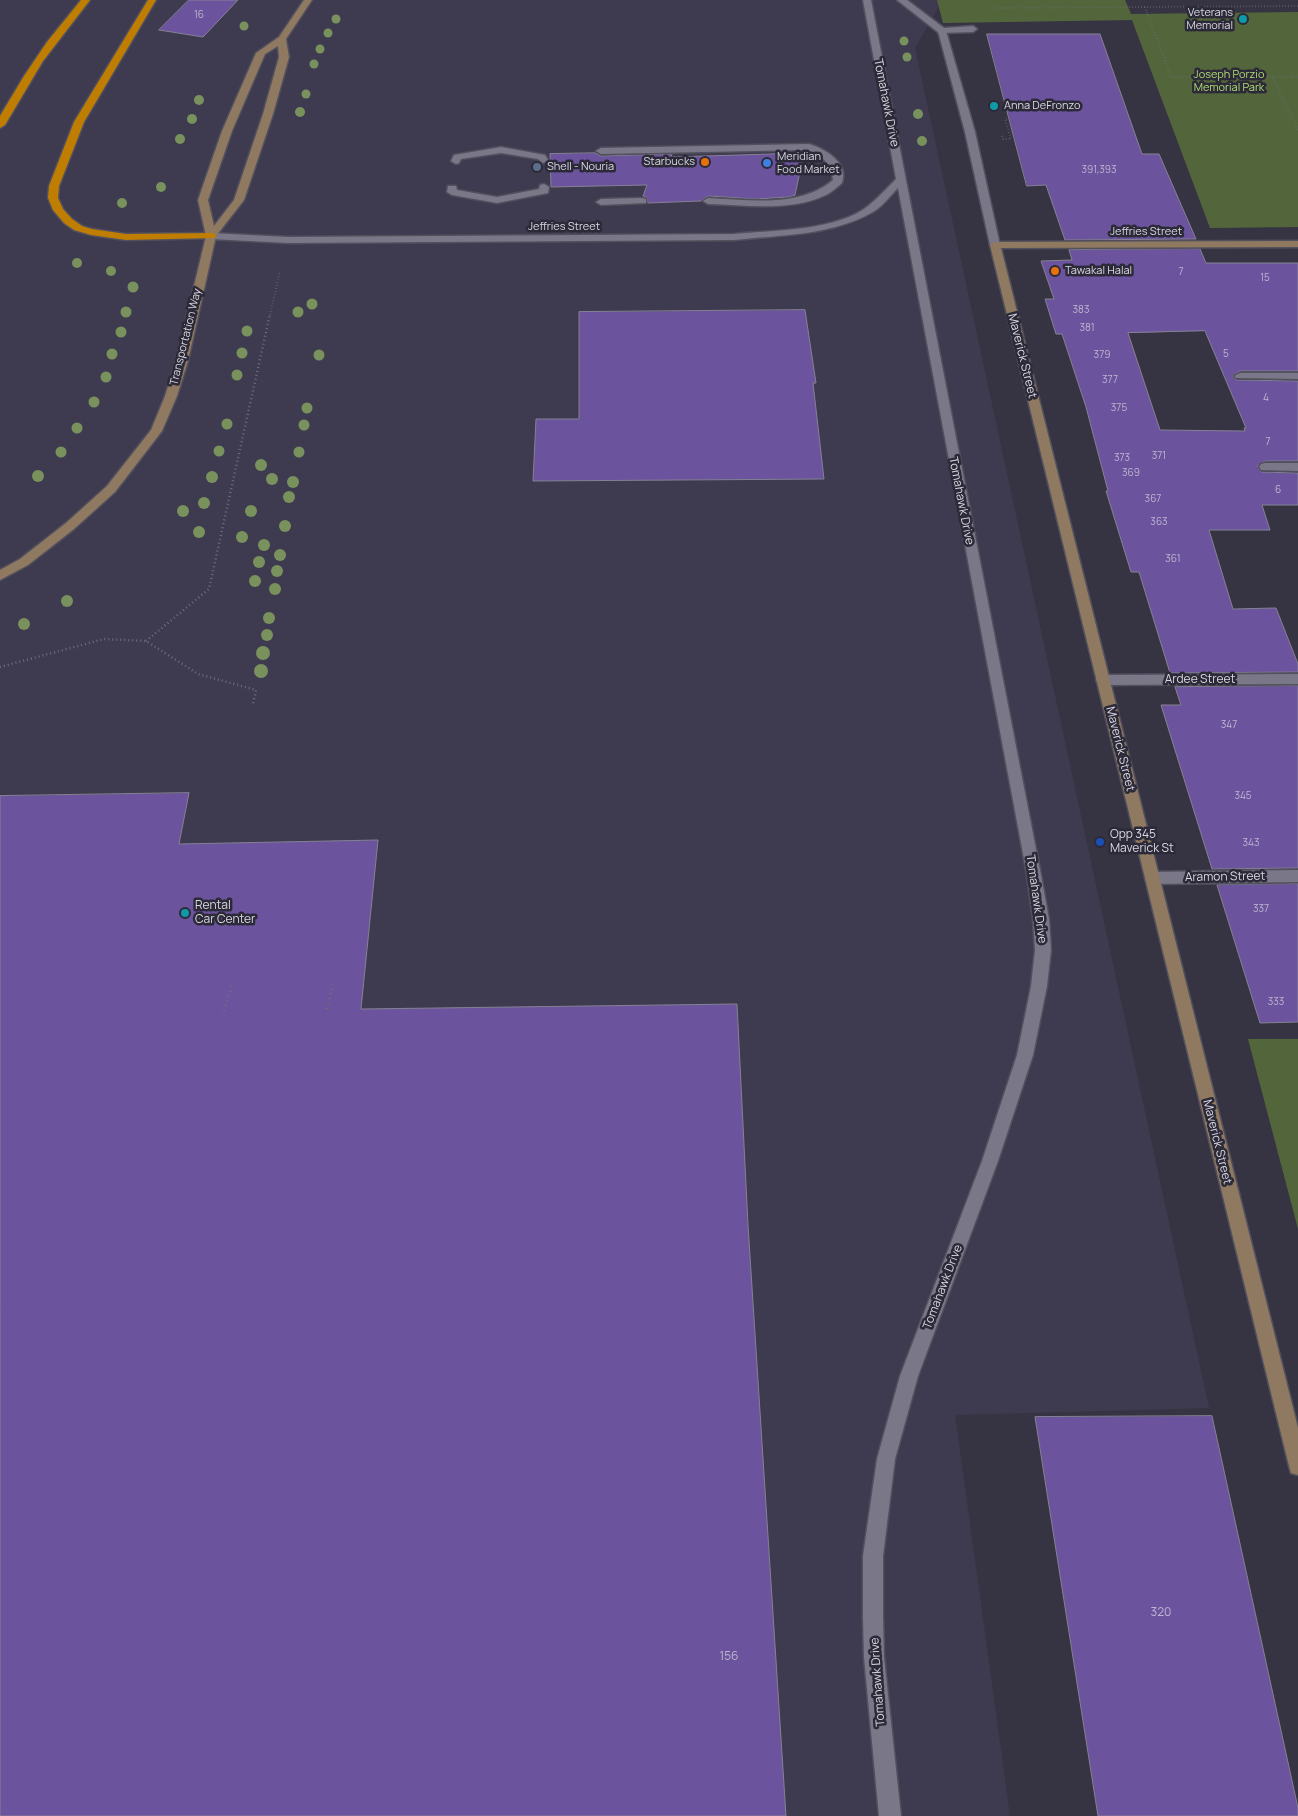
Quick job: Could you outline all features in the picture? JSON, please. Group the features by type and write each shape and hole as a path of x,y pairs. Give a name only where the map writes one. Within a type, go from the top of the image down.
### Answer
{"highway":[{"path":"0,125 42,55 86,0"},
{"path":"152,0 79,122 54,186 53,198 58,210 68,221 78,228 91,232 126,237 211,236"}],"main road":[{"name":"Transportation Way","path":"0,576 24,562 70,526 111,489 156,430 171,396 182,361 211,236 203,200 227,131 261,53 282,39 308,0"},
{"name":"Transportation Way","path":"211,236 240,200 284,57 282,39"},
{"name":"Jeffries Street","path":"995,245 1298,244"},
{"name":"Maverick Street","path":"995,245 1298,1466"}],"street":[{"name":"Tomahawk Drive","path":"867,0 1034,875 1041,919 1043,950 1039,986 1031,1028 1016,1083 984,1176 909,1376 886,1459 873,1556 873,1591 874,1657 890,1816"},
{"path":"901,0 942,31 973,29"},
{"name":"Maverick Street","path":"942,31 970,132 995,245"},
{"path":"601,151 809,147 831,157 837,168 838,181 824,192 802,200 708,201"},
{"path":"456,161 457,157 501,155 542,157 543,160"},
{"name":"Jeffries Street","path":"211,236 298,240 734,237 812,229 848,220 871,209 901,180"},
{"path":"497,187 497,200"},
{"path":"452,188 452,192 497,200 544,191 544,187"},
{"path":"601,202 642,201"},
{"path":"1240,376 1298,376"},
{"path":"1265,467 1298,467"},
{"name":"Ardee Street","path":"1103,680 1298,679"},
{"name":"Aramon Street","path":"1152,878 1298,876"}],"path":[{"path":"988,8 1298,6"},
{"path":"1145,7 1171,77 1298,77"},
{"path":"1272,77 1298,130"},
{"path":"1001,132 1003,139 1011,139 1005,118 1009,118"},
{"path":"146,641 209,589 280,271"},
{"path":"0,667 104,639 146,641 198,674 256,690 253,704"},
{"path":"327,1009 333,983"},
{"path":"224,1011 232,985"}],"shaded area":[{"path":"0,0 937,0 939,6 915,48 1209,1408 955,1415 1010,1816 0,1816"}],"green space":[{"name":"Joseph Porzio Memorial Park","path":"937,0 1125,0 1131,14 1298,12 1298,227 1210,228 1132,20 943,23"},
{"path":"1248,1039 1298,1039 1298,1229"}],"building":[{"path":"189,0 238,0 203,37 159,30"},
{"path":"987,34 1100,34 1142,154 1159,154 1196,239 1065,240 1046,185 1027,186"},
{"path":"595,153 601,156 672,154 671,157 804,153 795,195 789,197 756,199 708,196 701,201 648,203 647,198 643,196 647,185 551,187 550,154"},
{"path":"1200,249 1206,263 1298,263 1298,371 1240,371 1232,376 1236,380 1298,381 1298,461 1265,461 1257,466 1261,472 1298,473 1298,505 1262,505 1270,530 1209,530 1233,609 1276,608 1298,664 1298,672 1170,673 1139,572 1131,572 1106,491 1108,491 1086,407 1062,334 1056,334 1045,299 1054,299 1041,261 1072,260 1069,250","holes":["1205,331 1246,428 1244,428 1245,431 1160,430 1128,333"]},
{"path":"805,310 816,383 813,383 824,479 533,481 536,419 579,419 579,312"},
{"path":"1298,686 1298,868 1212,869 1161,705 1181,705 1175,687"},
{"path":"189,793 179,844 378,840 361,1009 737,1004 748,1225 786,1816 0,1816 0,796"},
{"path":"1298,884 1298,1022 1260,1023 1217,885"},
{"path":"1212,1416 1298,1808 1298,1816 1098,1816 1035,1417"}],"place":[{"name":"Veterans Memorial","path":"1243,19"},
{"name":"Anna DeFronzo","path":"994,106"},
{"name":"Starbucks","path":"705,162"},
{"name":"Meridian Food Market","path":"767,163"},
{"name":"Shell - Nouria","path":"537,167"},
{"name":"Tawakal Halal","path":"1055,271"},
{"name":"Opp 345 Maverick St","path":"1100,842"},
{"name":"Rental Car Center","path":"185,913"}]}
